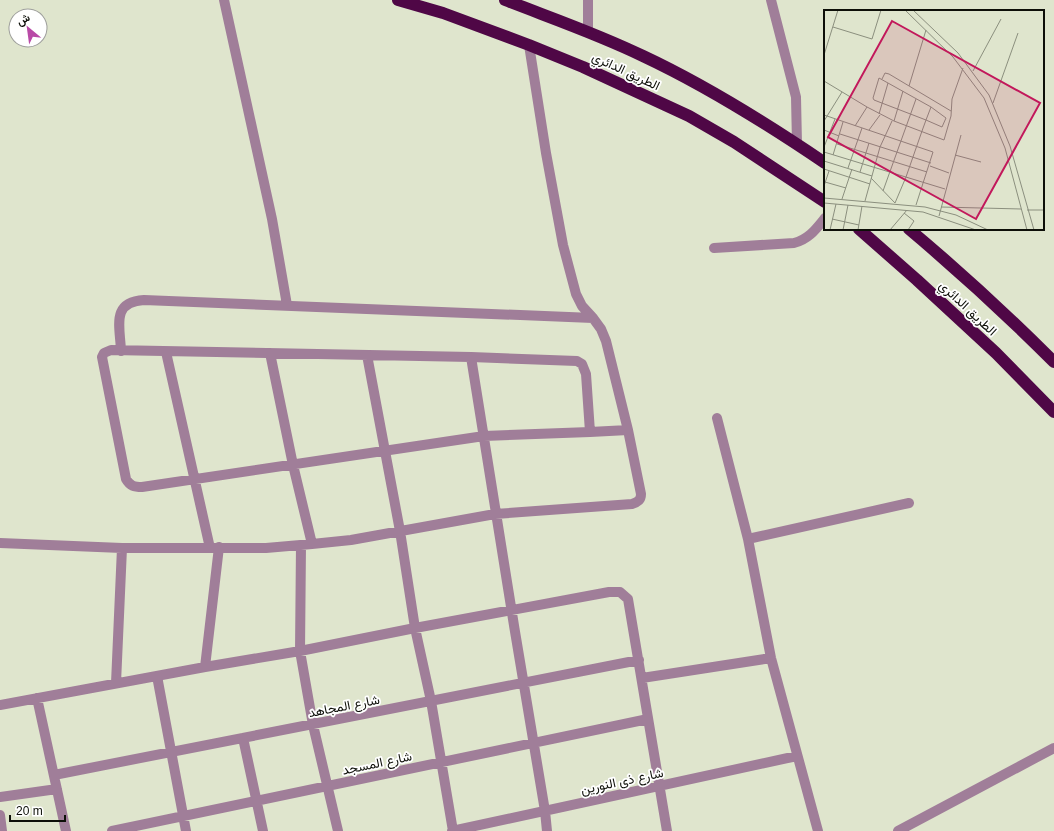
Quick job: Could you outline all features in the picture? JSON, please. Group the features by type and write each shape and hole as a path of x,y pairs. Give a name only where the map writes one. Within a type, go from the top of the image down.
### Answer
{"highway":[{"name":"الطريق الدائري","path":"398,0 442,13 529,44 689,116 734,142 824,201"},
{"name":"الطريق الدائري","path":"505,0 588,31 642,55 703,86 751,114 824,162"},
{"name":"الطريق الدائري","path":"860,230 996,353 1054,412"},
{"name":"الطريق الدائري","path":"910,230 1020,328 1054,362"}],"street":[{"path":"224,0 272,218 287,305"},
{"path":"588,0 588,31"},
{"path":"771,0 796,97 797,144"},
{"path":"0,543 122,548 266,548 351,540 495,514 632,504 639,500 641,494 628,430 606,341 601,329 582,306 576,294 563,245 546,154 529,44"},
{"path":"714,248 794,243 801,241 812,234 824,219"},
{"path":"121,351 119,316 122,308 133,300 593,318"},
{"path":"590,432 586,374 582,364 577,361 471,356 121,351 107,351 102,357 126,479 128,483 133,486 142,488 484,436 590,432 628,430"},
{"path":"166,352 194,480 214,547 205,667"},
{"path":"270,353 293,465 312,544"},
{"path":"367,355 400,531 415,628 431,701 453,831"},
{"path":"471,356 495,514 534,743 547,831"},
{"path":"717,418 748,540 771,658 818,831"},
{"path":"748,540 909,504"},
{"path":"301,545 300,652 313,725 338,831"},
{"path":"116,683 122,548"},
{"path":"0,705 205,667 300,652 415,628 609,592 620,592 628,599 667,831"},
{"path":"642,678 771,658"},
{"name":"شارع المجاهد","path":"54,775 639,660"},
{"path":"157,676 186,831"},
{"path":"37,698 66,831"},
{"name":"شارع المسجد","path":"113,831 648,719"},
{"path":"243,738 263,831"},
{"path":"898,831 1054,748"},
{"name":"شارع ذى النورين","path":"453,831 797,756"},
{"path":"0,797 57,789"},
{"path":"0,815 2,831"}]}
